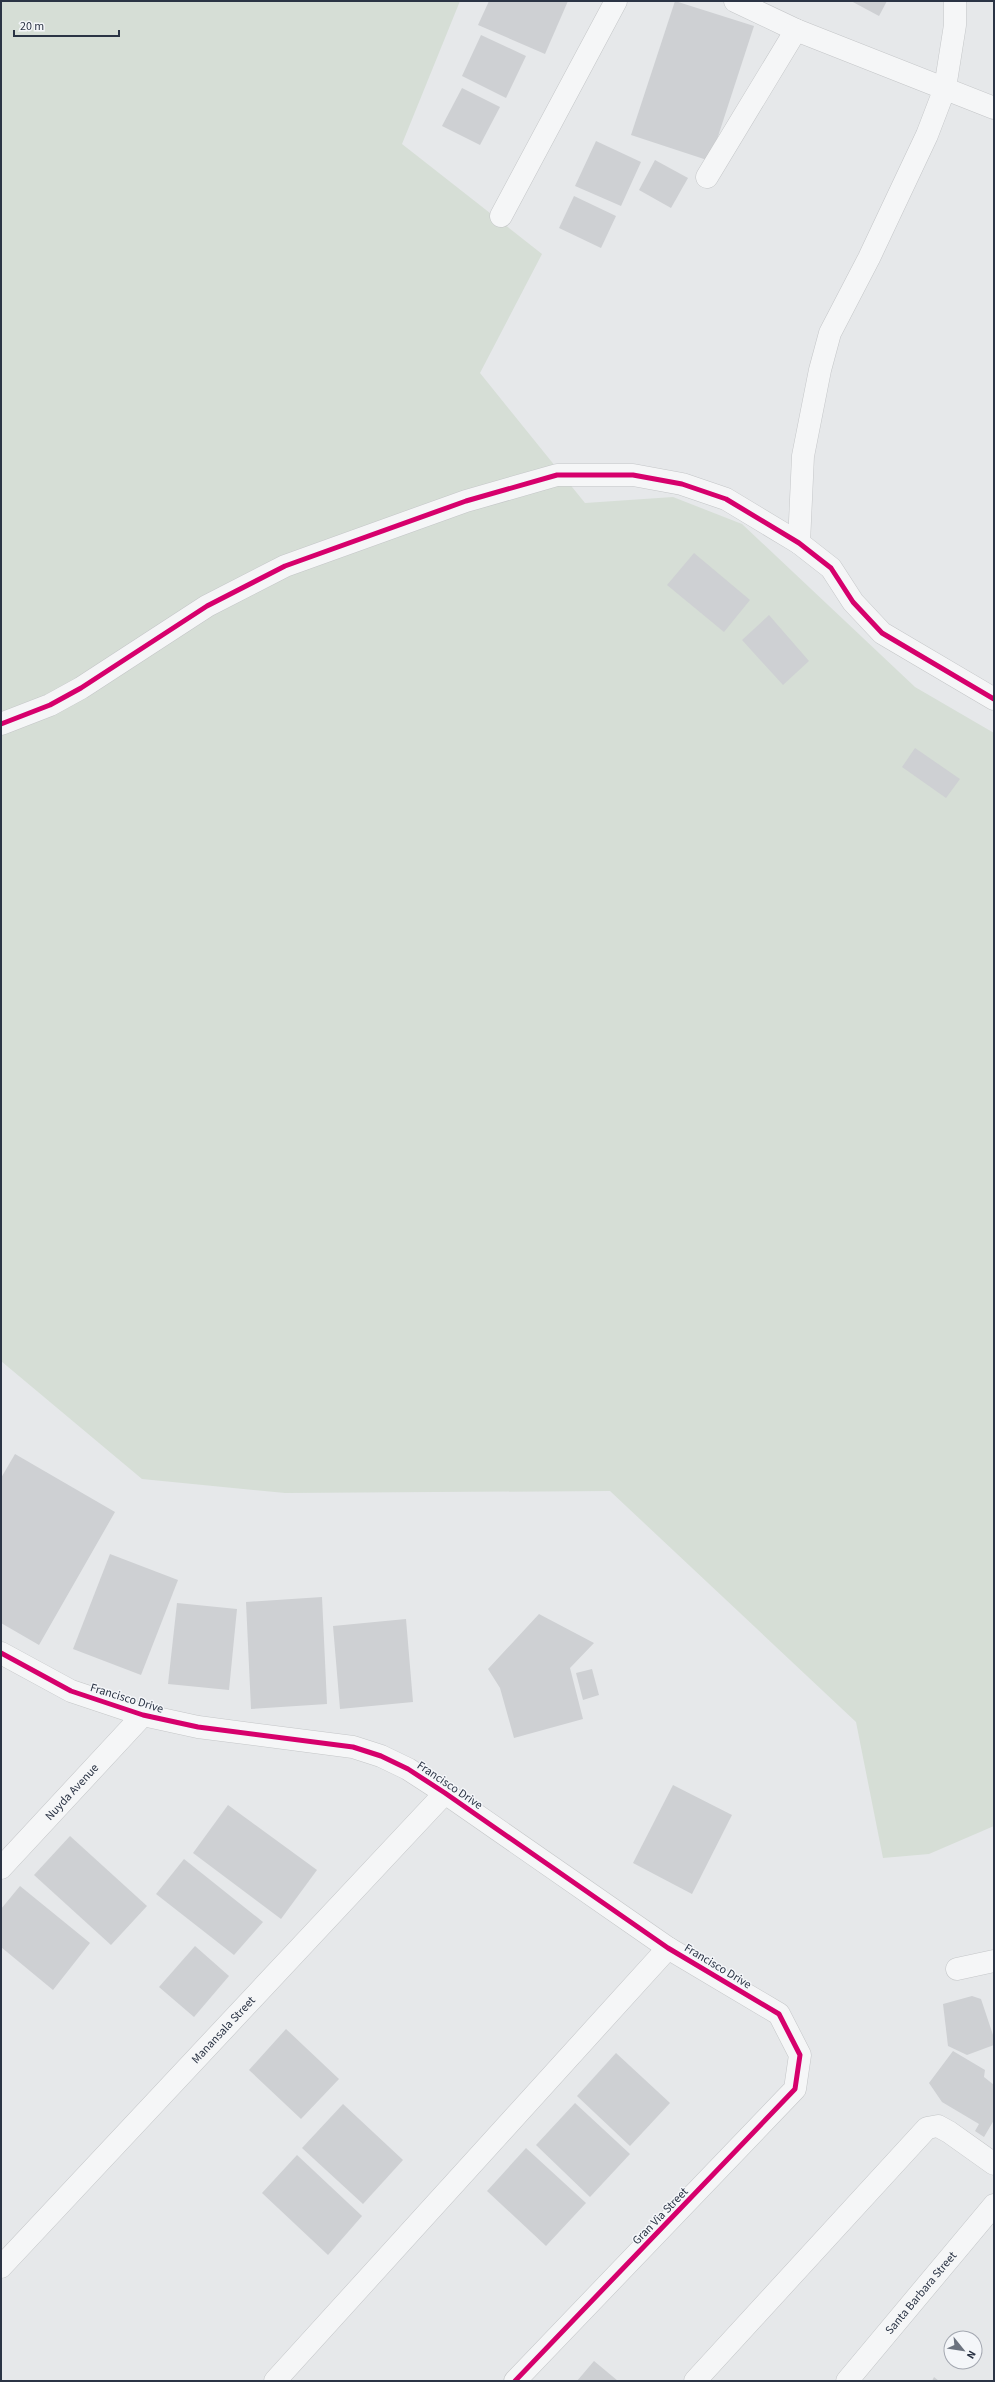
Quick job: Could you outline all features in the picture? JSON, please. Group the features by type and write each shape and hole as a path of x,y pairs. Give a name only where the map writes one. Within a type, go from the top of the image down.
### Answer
{"street":[{"path":"501,216 616,1"},
{"path":"735,1 796,30 994,108"},
{"path":"799,543 803,456 820,370 830,333 876,244 927,135 945,88 955,25 955,1"},
{"path":"707,177 796,30"},
{"path":"1,724 50,705 81,688 207,606 285,566 466,501 557,475 633,475 682,484 726,499 799,543 831,568 853,602 882,633 994,699"},
{"name":"Francisco Drive","path":"1,1653 71,1691 143,1715 198,1726 353,1747 381,1756 408,1769 445,1793 668,1948 779,2014 800,2055"},
{"name":"Nuyda Avenue","path":"1,1868 143,1715"},
{"name":"Manansala Street","path":"1,2267 445,1793"},
{"path":"275,2381 668,1948"},
{"path":"957,1969 994,1961"},
{"name":"Gran Via Street","path":"515,2381 795,2089 800,2055"},
{"path":"694,2381 927,2128 938,2126 949,2132 994,2164"},
{"name":"Santa Barbara Street","path":"847,2381 994,2205"}],"shaded area":[{"path":"1,1 460,1 402,144 542,254 480,373 585,503 673,497 742,524 915,687 994,733 994,1826 929,1854 883,1858 856,1722 610,1491 285,1493 142,1479 1,1361"}],"building":[{"path":"489,1 568,1 545,54 478,25"},
{"path":"675,1 754,26 710,161 631,135"},
{"path":"851,1 887,1 879,16"},
{"path":"481,35 526,56 506,98 462,76"},
{"path":"462,88 500,107 480,145 442,126"},
{"path":"596,141 641,162 621,206 575,186"},
{"path":"655,160 688,178 671,208 639,190"},
{"path":"574,196 616,216 601,248 559,228"},
{"path":"694,553 750,600 724,632 667,585"},
{"path":"769,615 809,661 783,685 742,640"},
{"path":"915,748 960,779 946,798 902,767"},
{"path":"15,1454 115,1512 39,1645 1,1623 1,1478"},
{"path":"110,1554 178,1580 141,1675 73,1649"},
{"path":"322,1597 327,1704 251,1709 246,1602"},
{"path":"177,1603 237,1609 229,1690 168,1684"},
{"path":"539,1614 594,1643 570,1668 583,1719 514,1738 500,1688 488,1669"},
{"path":"406,1619 413,1702 340,1709 333,1626"},
{"path":"592,1669 599,1695 583,1700 576,1673"},
{"path":"673,1785 732,1815 692,1894 633,1863"},
{"path":"228,1805 317,1870 281,1919 193,1853"},
{"path":"70,1836 147,1906 111,1945 34,1875"},
{"path":"184,1859 263,1922 234,1955 156,1894"},
{"path":"20,1886 90,1943 53,1990 1,1947 1,1909"},
{"path":"195,1946 229,1976 194,2017 159,1987"},
{"path":"972,1996 981,1999 994,2038 994,2045 967,2055 948,2046 943,2004"},
{"path":"286,2029 339,2079 301,2119 249,2070"},
{"path":"953,2051 985,2070 984,2077 994,2085 994,2120 984,2137 975,2131 979,2124 942,2102 929,2083"},
{"path":"616,2053 670,2103 630,2146 577,2096"},
{"path":"575,2103 630,2154 590,2197 536,2145"},
{"path":"343,2104 403,2160 363,2204 302,2148"},
{"path":"526,2148 586,2203 546,2246 487,2191"},
{"path":"297,2155 362,2216 328,2255 262,2193"},
{"path":"594,2361 618,2381 577,2381"},
{"path":"934,2377 939,2381 932,2381"}],"cycle path":[{"path":"1,724 50,705 81,688 207,606 285,566 466,501 557,475 633,475 682,484 726,499 799,543 831,568 853,602 882,633 994,699"},
{"path":"1,1653 71,1691 143,1715 198,1727 353,1747 381,1756 408,1769 445,1793 668,1948 779,2014 800,2055 795,2089 515,2381"}]}
